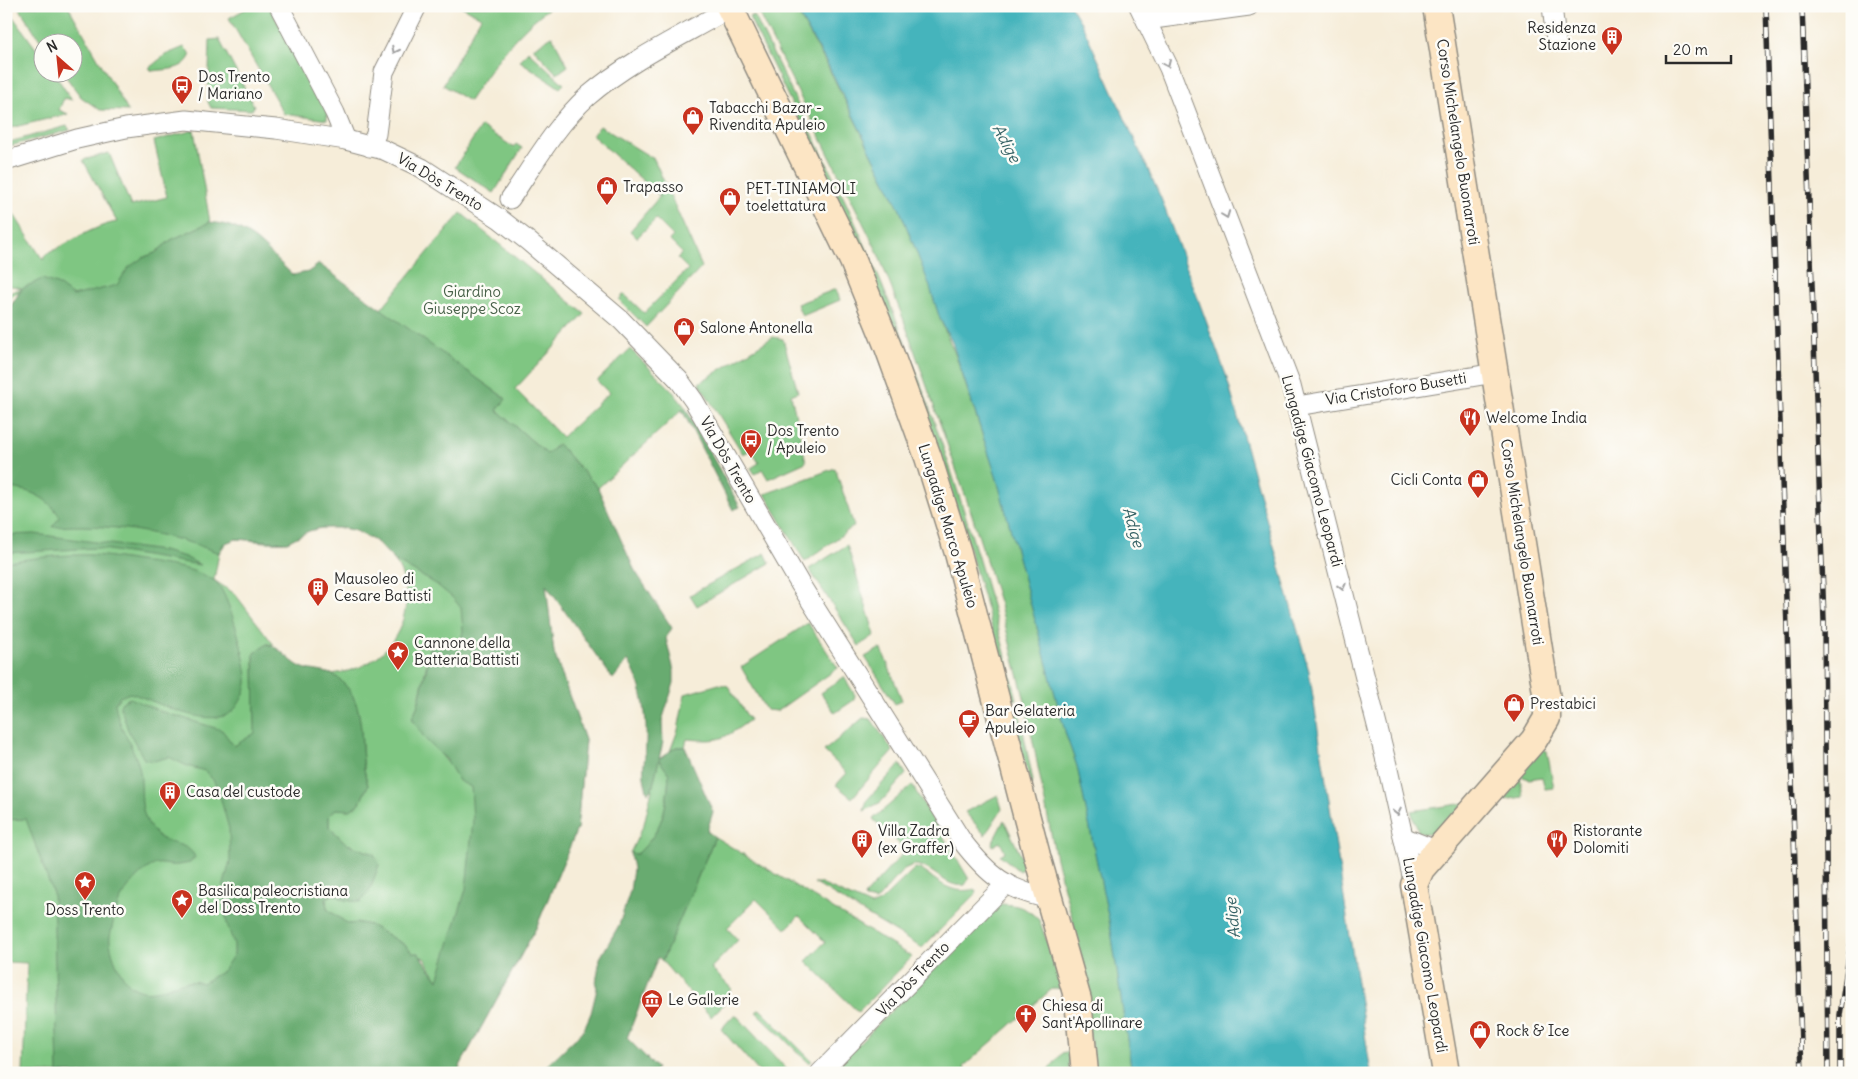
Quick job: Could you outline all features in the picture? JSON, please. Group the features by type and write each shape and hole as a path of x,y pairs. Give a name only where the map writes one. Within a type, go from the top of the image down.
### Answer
{"street":[{"path":"278,6 335,113 346,140"},
{"path":"370,147 376,134 384,72 417,6"},
{"path":"1143,13 1248,6"},
{"name":"Corso Michelangelo Buonarroti","path":"1414,885 1421,869 1438,852 1534,740 1547,718 1547,699 1436,6"},
{"path":"1552,6 1556,40"},
{"path":"510,199 548,142 588,97 631,65 730,7"},
{"name":"Lungadige Marco Apuleio","path":"730,7 854,261 909,401 958,553 1078,1000 1085,1073"},
{"name":"Lungadige Giacomo Leopardi","path":"1143,13 1172,77 1297,406 1414,885 1446,1073"},
{"name":"Via Dòs Trento","path":"6,161 126,128 186,120 276,128 346,140 384,150 422,168 500,219 621,320 679,380 694,401 800,584 962,841 976,860 1005,885 1025,894 1050,900"},
{"name":"Via Cristoforo Busetti","path":"1297,406 1495,373"},
{"name":"Lungadige Giacomo Leopardi","path":"1403,837 1438,852"},
{"name":"Via Dòs Trento","path":"820,1073 1005,885"}],"green space":[{"path":"18,6 68,6 128,111 100,110 81,97 70,82 82,82 82,32 35,32"},
{"path":"251,6 269,6 327,111 327,120 284,114 229,18"},
{"path":"461,6 552,6 527,26 506,49 469,101 443,85 481,17"},
{"path":"755,6 794,6 828,67 900,210 929,284 940,319 956,356 997,479 1066,735 1077,766 1111,930 1132,1073 1095,1073 1073,921 1056,859 1025,701 1000,605 972,515 903,318 877,251"},
{"path":"6,7 32,43 32,82 60,82 72,100 64,98 59,110 68,114 6,129"},
{"path":"754,15 837,184 832,186 749,17"},
{"path":"552,36 568,66 557,74 533,48"},
{"path":"219,39 254,106 252,110 211,108 208,102 210,40"},
{"path":"184,47 191,54 184,64 175,68 152,71 149,68 165,55"},
{"path":"528,51 564,84 560,88 520,61"},
{"path":"67,126 70,130 6,147 6,143"},
{"path":"481,126 513,147 516,144 522,148 494,193 455,167"},
{"path":"600,126 654,159 702,267 646,327 619,300 624,294 644,313 688,269 677,258 682,253 669,240 673,236 656,219 637,238 630,231 660,196 592,135"},
{"path":"194,130 210,222 171,240 155,253 142,258 545,584 554,653 585,740 577,829 536,928 461,1064 458,1073 438,980 424,958 412,953 405,945 370,925 360,923 348,924 327,909 326,898 334,894 345,900 360,902 372,885 375,869 374,854 347,844 329,827 329,815 336,809 350,810 360,803 368,785 364,770 357,708 352,695 343,683 329,674 358,668 381,654 396,635 405,612 405,589 398,566 382,547 358,532 343,528 321,528 306,532 286,542 228,540 219,553 214,580 235,594 274,645 267,644 254,654 255,723 327,1073 23,1073 27,963 6,962 6,308 10,307 21,290 8,299 6,294 22,288 6,285 6,202 43,260 45,255 80,236 99,227 117,222 83,160 109,153 131,206 167,197 154,141","holes":["431,644 451,767 412,718 418,705"]},
{"path":"841,192 869,253 894,315 941,441 982,569 1017,699 1010,701 987,609 960,518 865,259 836,195"},
{"name":"Giardino Giuseppe Scoz","path":"461,213 585,314 515,389 562,437 609,393 597,381 630,349 670,388 685,407 598,488 558,444 547,454 496,409 505,398 380,310"},
{"path":"210,222 225,225 247,234 265,248 293,275 308,272 319,264 506,399 497,410 547,454 558,444 598,488 634,569 672,628 666,638 674,671 674,683 662,721 663,742 659,759 676,747 685,747 713,812 707,831 715,837 662,961 658,957 627,1038 657,1068 654,1073 539,1073 583,1031 591,1013 597,989 596,983 600,958 619,925 630,891 633,869 630,853 637,854 653,836 658,827 665,808 669,774 659,760 652,789 648,793 644,773 646,743 645,711 641,690 633,670 628,660 613,679 546,585 554,653 585,740 577,829 536,928 461,1064 458,1073 58,1073 53,894 26,819 6,820 6,562 60,556 93,555 169,565 193,571 215,581 220,587 237,629 245,662 247,683 239,703 228,714 213,718 201,717 130,693 120,697 115,703 119,720 138,763 143,807 149,824 160,837 187,848 195,857 190,863 176,865 156,864 150,867 134,880 119,902 110,942 113,956 120,971 133,987 150,992 184,982 202,983 223,971 234,954 234,944 227,924 222,892 230,861 229,829 214,781 205,771 187,766 169,757 154,761 144,759 128,730 120,706 122,702 130,698 160,711 222,730 234,746 255,733 254,654 267,644 276,648 301,667 334,675 338,678 349,689 359,714 364,771 368,785 360,803 350,810 336,809 329,815 329,827 347,844 374,854 379,865 370,890 360,902 345,900 334,894 326,898 327,909 348,924 360,923 370,925 405,945 412,953 418,953 438,980 466,889 473,820 471,787 459,781 446,759 425,739 412,718 418,705 432,644 440,636 460,645 463,631 461,608 453,598 436,584 394,560 377,542 356,531 344,528 321,528 309,531 287,542 236,539 223,544 219,553 158,534 95,526 52,527 60,517 50,504 30,492 6,488 6,308 10,307 23,288 42,279 57,284 73,296 117,285 128,268 142,258 155,253 171,240"},
{"path":"836,289 840,300 802,316 797,304"},
{"path":"773,337 783,339 798,392 791,395 806,462 768,479 762,469 755,474 751,468 759,463 751,450 743,454 699,383"},
{"path":"685,407 740,507 733,510 682,410"},
{"path":"835,468 854,526 805,562 765,494"},
{"path":"35,534 163,551 185,557 200,565 97,548 6,553 6,535"},
{"path":"847,545 875,635 859,646 809,569"},
{"path":"765,553 770,563 697,606 690,595"},
{"path":"808,623 838,668 777,711 766,710 741,667"},
{"path":"879,649 882,650 902,700 895,704 865,657"},
{"path":"844,677 855,695 854,700 835,713 821,693"},
{"path":"719,684 728,686 750,720 722,738 708,740 687,739 685,747 676,747 670,751 678,730 685,694"},
{"path":"1018,706 1033,781 1031,786 1011,708"},
{"path":"863,718 871,719 893,751 852,798 836,785 847,773 824,751"},
{"path":"1542,749 1547,751 1554,788 1545,789 1542,777 1529,779 1520,776 1523,797 1498,801"},
{"path":"659,759 669,774 667,797 662,817 653,836 646,845 637,854 630,853 644,824"},
{"path":"900,764 906,774 881,802 864,811 867,800"},
{"path":"912,785 969,879 965,885 951,884 927,869 913,865 904,869 876,901 865,899 864,896 906,850 873,819"},
{"path":"998,795 1002,809 985,835 965,812"},
{"path":"1466,803 1436,834 1423,834 1418,831 1411,811"},
{"path":"1004,820 1022,858 1024,868 1019,871 1000,855 1005,852 1000,842 993,846 992,843"},
{"path":"715,837 912,957 858,1012 806,961 825,942 799,916 786,929 756,899 727,928 738,940 711,968 732,989 727,994 730,998 711,1017 662,961"},
{"path":"915,868 920,869 952,889 975,889 977,893 922,948 814,883 819,883 871,906 880,902"},
{"path":"1001,904 1021,908 1030,912 1039,920 1065,989 1053,988 963,1067 968,1073 841,1073 837,1066 994,907"},
{"path":"760,1009 812,1061 809,1063 756,1012"},
{"path":"735,1014 790,1073 760,1073 721,1029"},
{"path":"1069,1051 1069,1073 1046,1073 1062,1053"}],"water":[{"name":"Adige","path":"794,6 1071,6 1083,26 1161,198 1226,375 1309,671 1371,1073 1132,1073 1111,930 1077,766 1066,735 997,479 952,342 940,319 929,284 900,210 828,65"}],"railway":[{"path":"1766,6 1802,1073"},
{"path":"1802,6 1824,620 1828,1073"},
{"path":"1840,1073 1840,1015 1852,935"}],"place":[{"name":"Residenza Stazione","path":"1612,56"},
{"name":"Dos Trento / Mariano","path":"182,105"},
{"name":"Tabacchi Bazar - Rivendita Apuleio","path":"693,136"},
{"name":"Trapasso","path":"607,206"},
{"name":"PET-TINIAMOLI toelettatura","path":"730,217"},
{"name":"Salone Antonella","path":"684,347"},
{"name":"Welcome India","path":"1470,437"},
{"name":"Dos Trento / Apuleio","path":"751,459"},
{"name":"Cicli Conta","path":"1478,499"},
{"name":"Mausoleo di Cesare Battisti","path":"318,607"},
{"name":"Cannone della Batteria Battisti","path":"398,671"},
{"name":"Prestabici","path":"1514,723"},
{"name":"Bar Gelateria Apuleio","path":"969,739"},
{"name":"Casa del custode","path":"170,811"},
{"name":"Villa Zadra (ex Graffer)","path":"862,859"},
{"name":"Ristorante Dolomiti","path":"1557,859"},
{"name":"Doss Trento","path":"85,901"},
{"name":"Basilica paleocristiana del Doss Trento","path":"182,919"},
{"name":"Le Gallerie","path":"652,1019"},
{"name":"Chiesa di Sant'Apollinare","path":"1026,1034"},
{"name":"Rock & Ice","path":"1480,1050"}]}
